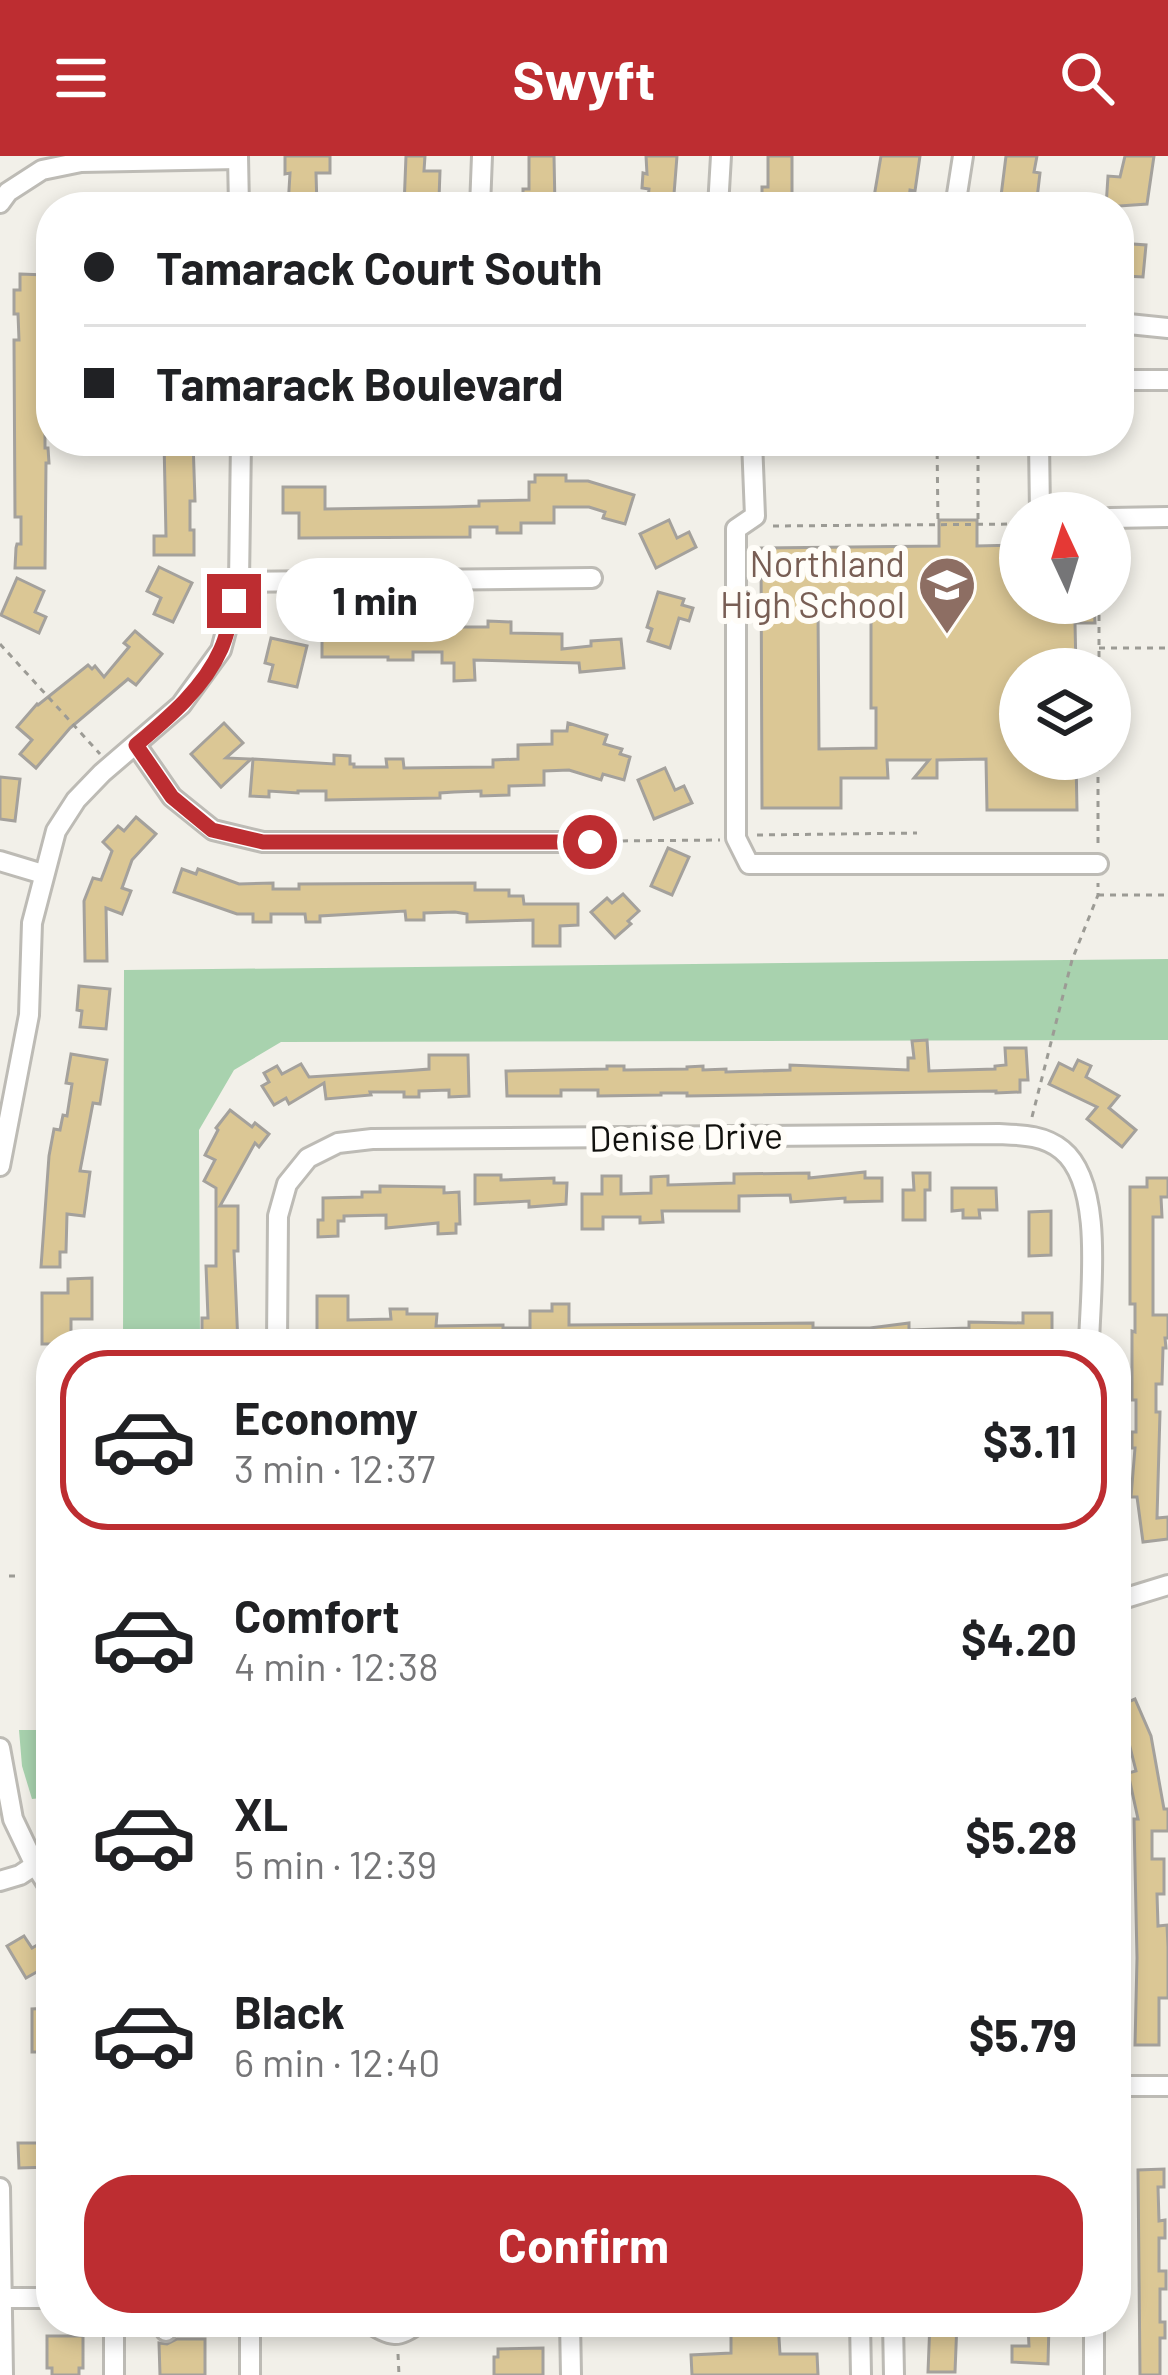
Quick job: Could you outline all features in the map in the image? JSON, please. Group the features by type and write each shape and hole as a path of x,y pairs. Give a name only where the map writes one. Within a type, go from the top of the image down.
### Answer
{"street":[{"path":"481,192 482,156"},
{"path":"719,192 721,156"},
{"path":"958,192 963,156"},
{"path":"0,203 8,192 42,170 81,161 238,158 239,192"},
{"path":"1134,325 1168,328"},
{"path":"1134,380 1168,380"},
{"path":"0,1166 3,1127 29,1015 32,923 56,831 102,773 181,706 221,650 238,582 241,456"},
{"path":"753,456 755,516 736,529 736,838 749,865 1098,864"},
{"path":"1039,456 1040,492"},
{"path":"1131,518 1168,517"},
{"path":"238,582 592,578"},
{"path":"136,745 172,797 212,830 263,842 590,842"},
{"path":"0,861 44,874"},
{"name":"Denise Drive","path":"278,1329 278,1216 287,1184 308,1158 338,1143 998,1134 1048,1141 1077,1167 1087,1193 1091,1245 1089,1329"},
{"path":"1131,1583 1168,1585"},
{"path":"0,1748 13,1819 35,1865 0,1881"},
{"path":"1131,2086 1168,2086"},
{"path":"0,2188 2,2375"},
{"path":"1,2298 36,2298"},
{"path":"114,2337 114,2375"},
{"path":"250,2337 250,2375"},
{"path":"570,2337 571,2375"},
{"path":"860,2337 861,2375"},
{"path":"893,2337 894,2375"},
{"path":"1094,2337 1094,2375"}],"path":[{"path":"937,456 938,525"},
{"path":"978,456 978,524"},
{"path":"766,526 999,524"},
{"path":"1099,624 1099,648"},
{"path":"0,644 95,749"},
{"path":"1131,648 1168,648"},
{"path":"1032,1117 1072,960 1098,896 1098,780"},
{"path":"590,842 917,833"},
{"path":"1098,896 1168,895"},
{"path":"9,1576 18,1576"},
{"path":"397,2337 399,2375"}],"green space":[{"path":"1168,959 1168,1040 281,1042 234,1070 199,1130 200,1329 123,1329 124,970"},
{"path":"19,1730 36,1730 36,1799 32,1799 22,1766"}],"building":[{"path":"285,156 330,156 330,173 316,173 317,192 289,192 290,173 285,174"},
{"path":"406,156 425,156 424,171 440,171 439,192 405,192"},
{"path":"529,156 554,156 555,192 523,192 529,189"},
{"path":"646,156 677,156 674,192 642,188 643,173 647,174"},
{"path":"768,156 792,156 792,192 762,192 762,187 768,187"},
{"path":"881,156 920,156 915,191 875,192"},
{"path":"1006,156 1037,156 1038,192 1002,192"},
{"path":"1125,156 1154,156 1147,204 1134,205 1134,192 1107,192 1108,176 1120,177"},
{"path":"1134,244 1146,245 1143,277 1134,276"},
{"path":"20,274 36,275 36,456 49,456 49,463 45,568 15,568 21,517 15,517 14,340 19,340 14,290 20,290"},
{"path":"164,456 194,456 195,501 190,501 190,530 194,530 194,555 154,555 154,536 166,536"},
{"path":"535,475 566,475 566,481 588,481 634,495 625,524 603,518 605,512 589,507 554,507 554,523 521,523 521,533 470,527 470,537 299,538 299,513 283,513 283,487 325,487 325,509 479,506 479,501 529,500 529,482 535,482"},
{"path":"669,520 677,538 689,532 696,547 656,568 640,534"},
{"path":"939,520 977,520 977,546 999,545 999,624 1075,624 1076,648 999,648 999,780 1076,780 1077,810 987,810 986,759 937,760 937,778 914,778 929,760 887,760 888,778 841,778 841,808 762,808 761,548 939,546","holes":["818,608 871,608 871,708 876,708 876,748 819,749"]},
{"path":"159,567 192,583 173,622 154,614 161,598 147,591"},
{"path":"17,578 44,591 35,612 46,617 39,633 1,615"},
{"path":"658,592 684,599 682,605 693,608 689,621 679,618 670,648 648,641 652,629 647,627"},
{"path":"488,621 511,622 511,633 562,634 562,649 621,639 624,668 580,672 579,663 474,660 475,680 454,681 454,663 442,663 442,652 413,652 413,660 322,657 322,630 336,629 336,622 458,622 458,627 488,627"},
{"path":"135,631 162,654 136,685 128,679 70,728 36,768 20,754 32,740 17,727 37,704 88,665 104,677 129,647 124,643"},
{"path":"271,638 307,646 297,687 269,681 273,665 265,663"},
{"path":"224,723 243,743 226,758 251,759 221,787 191,754"},
{"path":"568,723 607,735 604,744 630,757 624,780 603,774 601,780 569,770 544,771 544,785 509,786 509,795 481,796 481,791 440,793 440,798 326,800 326,791 269,791 269,797 250,796 253,759 334,764 334,755 350,756 354,767 387,767 386,759 403,759 404,768 493,767 493,760 518,759 518,745 552,744 552,731 567,731"},
{"path":"665,768 675,790 684,786 692,803 654,819 638,780"},
{"path":"0,777 20,779 15,821 0,819"},
{"path":"136,817 156,834 132,860 122,888 131,891 122,914 106,908 107,961 85,961 84,901 93,878 101,880 112,851 103,842 118,826 124,831"},
{"path":"668,848 689,857 672,895 651,886"},
{"path":"182,869 196,874 198,869 239,884 273,883 273,889 299,889 299,884 475,883 475,890 509,890 509,896 523,896 524,904 578,904 578,925 560,926 560,946 533,946 533,920 467,922 467,914 455,912 424,913 424,920 406,920 405,911 320,916 320,922 306,922 305,914 271,914 271,922 253,922 253,914 237,914 174,892"},
{"path":"623,894 639,911 615,938 591,912 607,898 612,903"},
{"path":"79,986 110,989 106,1029 80,1027"},
{"path":"927,1040 929,1071 995,1069 1006,1065 1005,1048 1026,1048 1028,1080 1020,1080 1020,1092 996,1093 598,1096 598,1090 561,1090 561,1096 507,1096 506,1071 703,1066 703,1070 726,1072 790,1070 790,1065 908,1070 908,1058 914,1058 912,1041"},
{"path":"71,1054 107,1060 80,1171 90,1172 84,1216 67,1214 66,1252 60,1252 60,1267 41,1267 49,1156 54,1129 60,1130 63,1115 67,1116"},
{"path":"429,1055 468,1055 469,1096 449,1097 449,1090 419,1091 419,1097 370,1092 326,1099 324,1083 289,1104 286,1098 274,1105 262,1086 269,1082 264,1073 277,1066 282,1074 301,1064 309,1077 404,1071 429,1069"},
{"path":"1078,1060 1091,1066 1086,1077 1119,1096 1109,1108 1136,1130 1122,1147 1087,1119 1097,1107 1049,1084 1059,1063 1073,1070"},
{"path":"230,1110 269,1134 259,1147 255,1143 220,1206 238,1206 238,1251 234,1251 237,1329 202,1329 202,1318 208,1318 206,1266 216,1266 216,1188 204,1181 215,1160 205,1155"},
{"path":"865,1172 865,1178 882,1178 882,1201 791,1202 790,1195 739,1196 739,1211 662,1211 663,1222 603,1217 603,1229 582,1229 582,1194 602,1194 602,1176 621,1176 621,1194 651,1193 651,1177 668,1176 668,1185 734,1183 734,1174 809,1173 809,1178"},
{"path":"913,1173 930,1173 925,1220 903,1220 903,1190 914,1190"},
{"path":"475,1175 501,1175 501,1180 554,1178 554,1183 567,1183 566,1204 475,1204"},
{"path":"1147,1178 1168,1178 1168,1197 1161,1197 1162,1217 1153,1217 1153,1315 1168,1315 1156,1412 1160,1412 1157,1518 1168,1517 1168,1539 1143,1542 1137,1497 1131,1497 1136,1400 1132,1400 1135,1304 1130,1304 1130,1187 1147,1187"},
{"path":"380,1186 444,1187 444,1193 459,1192 456,1233 438,1234 438,1223 386,1228 386,1215 344,1216 344,1221 338,1221 338,1236 318,1237 323,1198 362,1197 362,1192 380,1192"},
{"path":"952,1188 996,1188 997,1210 979,1210 980,1218 963,1218 963,1210 952,1211"},
{"path":"1051,1211 1051,1255 1029,1256 1029,1212"},
{"path":"92,1278 92,1319 71,1319 71,1329 42,1329 42,1293 68,1293 68,1279"},
{"path":"317,1296 348,1296 348,1320 391,1319 390,1309 407,1309 407,1314 437,1314 436,1326 530,1328 530,1311 552,1311 552,1304 569,1304 569,1325 813,1323 813,1328 870,1328 909,1323 909,1329 317,1329"},
{"path":"1023,1313 1052,1313 1052,1329 939,1329 969,1328 969,1322 1023,1323"},
{"path":"1135,1699 1151,1736 1164,1809 1168,1809 1168,1831 1152,1831 1152,1859 1164,1859 1164,1894 1157,1894 1158,1926 1167,1925 1168,1947 1168,1998 1159,1998 1159,2045 1135,2045 1134,1819 1138,1819 1131,1787 1131,1772 1136,1771 1131,1701"},
{"path":"24,1936 32,1948 36,1946 36,1972 26,1978 7,1946"},
{"path":"32,2009 36,2009 36,2052 32,2052"},
{"path":"18,2143 36,2143 36,2167 19,2168"},
{"path":"1164,2169 1164,2187 1158,2187 1159,2221 1165,2220 1165,2238 1159,2238 1159,2271 1166,2271 1166,2289 1160,2289 1165,2338 1160,2338 1160,2375 1140,2375 1138,2170"},
{"path":"47,2337 83,2337 79,2375 52,2375 52,2368 47,2368"},
{"path":"731,2337 779,2337 780,2354 817,2354 818,2375 692,2375 691,2355 731,2353"},
{"path":"929,2337 956,2337 955,2372 928,2372"},
{"path":"1029,2337 1049,2337 1048,2364 1012,2362 1012,2346 1029,2346"},
{"path":"205,2339 205,2375 160,2375 159,2343"},
{"path":"543,2348 543,2375 494,2375 498,2349"}],"place":[{"name":"Northland High School","path":"947,636"}],"route":[{"path":"234,601 221,650 202,679 181,706 136,745 172,797 212,830 263,842 590,842"}]}
